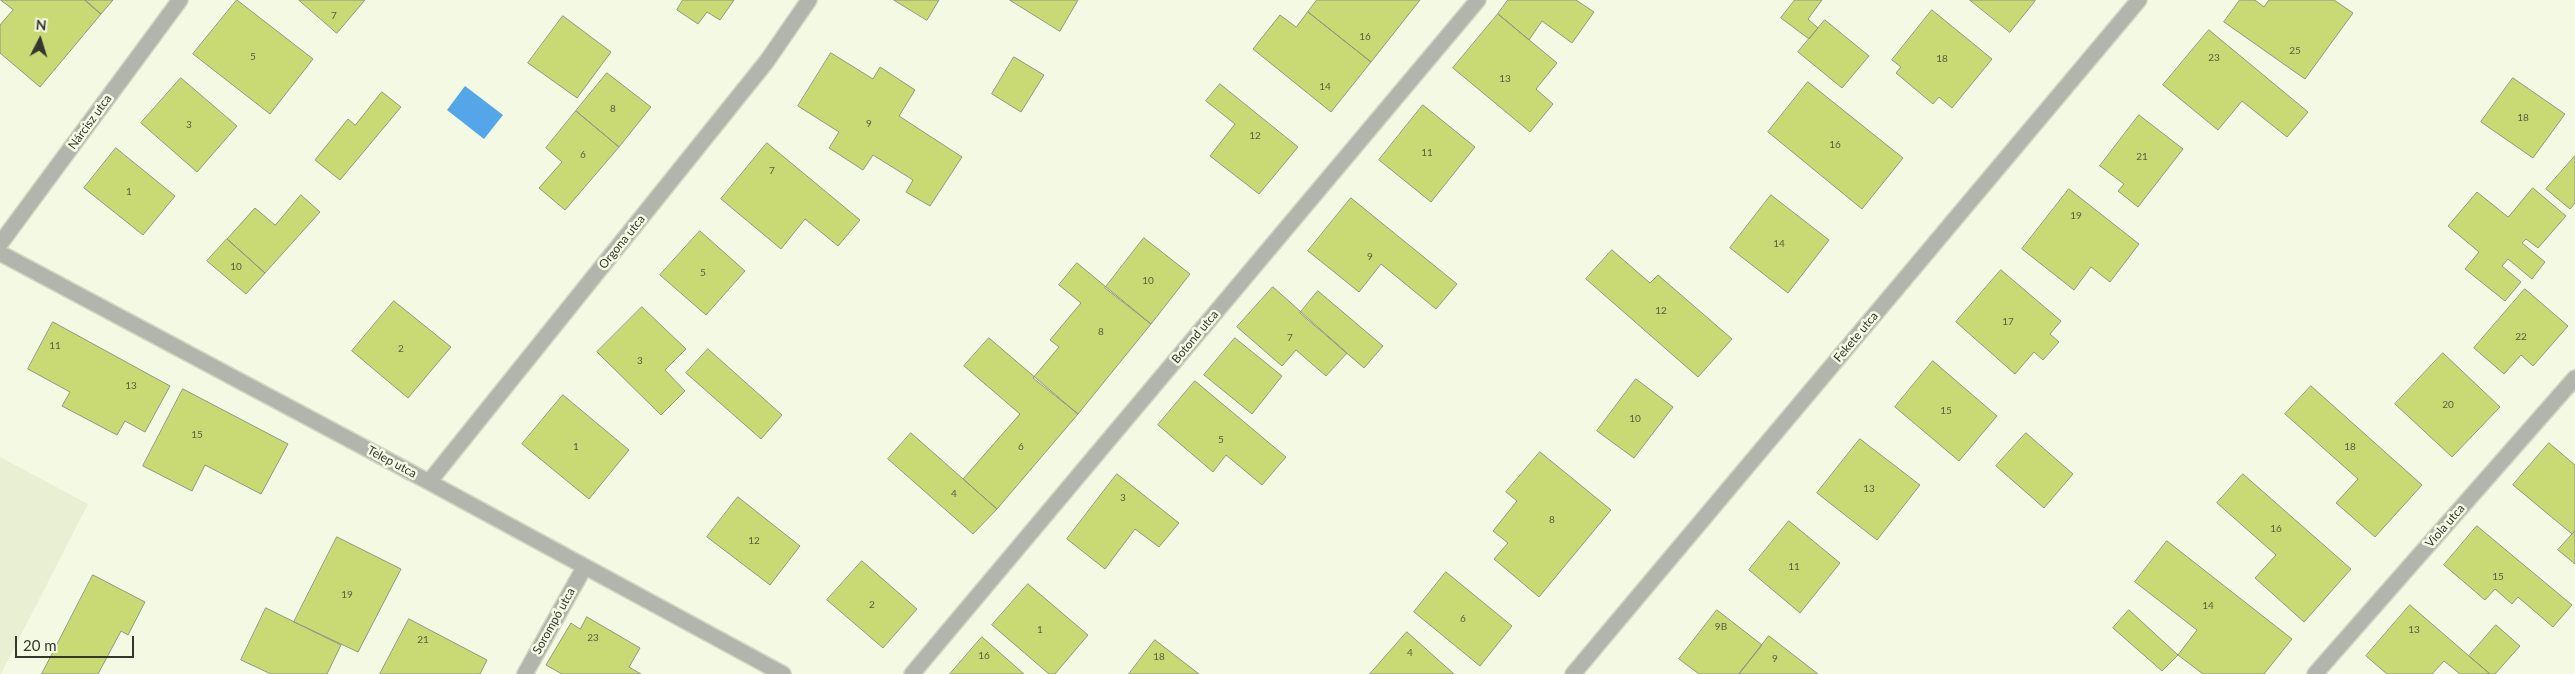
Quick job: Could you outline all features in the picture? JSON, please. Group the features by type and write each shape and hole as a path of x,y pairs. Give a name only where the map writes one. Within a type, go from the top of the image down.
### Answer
{"street":[{"name":"Nárcisz utca","path":"0,244 180,0"},
{"name":"Orgona utca","path":"429,482 767,61 809,0"},
{"name":"Botond utca","path":"912,674 1478,0"},
{"name":"Fekete utca","path":"1574,674 2138,0"},
{"name":"Telep utca","path":"0,253 783,674"},
{"name":"Viola utca","path":"2315,674 2575,378"},
{"name":"Sorompó utca","path":"525,674 584,568"}],"shaded area":[{"path":"0,457 88,504 1,674 0,674"}],"water":[{"path":"465,86 503,115 484,139 447,110"}],"building":[{"path":"1,0 85,0 101,14 40,87 0,53 0,25 13,10"},
{"path":"85,0 113,0 101,14"},
{"path":"237,0 313,59 270,114 193,54"},
{"path":"299,0 365,0 337,33"},
{"path":"683,0 734,0 720,20 707,12 698,24 677,10"},
{"path":"894,0 939,0 927,20"},
{"path":"1010,0 1078,0 1060,31"},
{"path":"1317,0 1420,0 1371,62 1308,12"},
{"path":"1508,0 1576,0 1594,12 1572,43 1542,21 1529,40 1498,14"},
{"path":"1795,0 1822,0 1808,19 1818,28 1809,39 1781,18"},
{"path":"1970,0 2035,0 2035,1 2010,32"},
{"path":"2240,0 2255,0 2264,7 2269,0 2334,0 2353,13 2305,79 2224,22"},
{"path":"1932,10 1992,59 1952,108 1939,97 1933,104 1896,73 1901,67 1892,60"},
{"path":"1308,12 1371,62 1331,112 1253,49 1280,15 1296,27"},
{"path":"1498,14 1557,63 1536,89 1553,104 1530,132 1453,68"},
{"path":"563,16 611,52 577,98 528,63"},
{"path":"1825,20 1869,56 1842,88 1798,52"},
{"path":"2209,30 2308,112 2287,137 2242,101 2218,130 2163,85"},
{"path":"831,53 873,79 880,67 915,90 899,116 962,157 930,206 906,192 913,180 873,155 863,170 829,148 839,132 798,106"},
{"path":"1014,57 1044,75 1021,112 992,94"},
{"path":"607,73 651,107 619,147 576,111"},
{"path":"181,78 237,126 197,172 141,123"},
{"path":"2513,78 2565,114 2533,158 2481,122"},
{"path":"1808,82 1903,158 1862,209 1768,132"},
{"path":"1220,84 1298,147 1259,194 1210,156 1235,124 1206,101"},
{"path":"382,92 401,107 340,180 315,160 348,119 355,125"},
{"path":"1423,105 1475,147 1431,202 1379,160"},
{"path":"576,111 619,147 565,210 539,188 562,162 546,148"},
{"path":"2139,115 2183,149 2138,207 2118,191 2124,184 2100,166"},
{"path":"767,143 860,220 838,246 805,219 781,249 721,199"},
{"path":"116,148 175,196 143,235 84,188"},
{"path":"2575,156 2575,203 2570,209 2546,189"},
{"path":"2533,188 2566,216 2538,248 2526,239 2522,243 2545,262 2532,279 2508,259 2502,266 2521,282 2505,301 2465,269 2479,252 2448,226 2477,192 2508,217"},
{"path":"2069,189 2139,244 2110,282 2091,267 2074,290 2022,249"},
{"path":"301,195 320,212 265,273 227,239 255,208 275,225"},
{"path":"1771,195 1829,240 1788,293 1730,248"},
{"path":"1351,198 1457,284 1436,309 1381,264 1359,292 1308,251"},
{"path":"700,231 745,271 706,315 660,275"},
{"path":"1144,238 1190,274 1151,324 1105,288"},
{"path":"227,239 265,273 246,294 207,261"},
{"path":"1612,250 1650,283 1658,275 1732,339 1698,377 1586,279"},
{"path":"1077,263 1151,324 1078,414 1033,378 1059,347 1050,340 1081,303 1059,285"},
{"path":"2001,270 2061,321 2050,334 2059,342 2043,360 2034,352 2015,374 1956,322"},
{"path":"1273,287 1347,353 1326,376 1296,350 1282,366 1237,327"},
{"path":"2525,289 2568,326 2533,366 2521,355 2504,374 2474,348"},
{"path":"1318,291 1383,346 1364,368 1300,313"},
{"path":"394,301 451,347 408,398 352,351"},
{"path":"642,307 686,349 665,370 685,391 661,415 597,352"},
{"path":"53,322 170,386 145,432 125,421 117,435 62,406 70,392 28,369"},
{"path":"989,338 1078,414 997,509 963,479 1020,414 964,366"},
{"path":"1235,338 1282,376 1252,414 1204,375"},
{"path":"708,349 782,415 761,439 686,373"},
{"path":"2443,353 2500,407 2452,457 2395,404"},
{"path":"1933,361 1997,416 1959,461 1895,407"},
{"path":"1636,379 1673,407 1634,458 1597,431"},
{"path":"1195,381 1286,457 1262,485 1226,455 1213,472 1158,425"},
{"path":"2311,386 2422,485 2375,537 2336,503 2358,479 2285,414"},
{"path":"183,389 288,444 261,494 205,465 192,491 143,466"},
{"path":"563,395 629,450 589,499 522,444"},
{"path":"911,433 997,509 973,534 888,459"},
{"path":"2026,433 2073,474 2044,508 1996,466"},
{"path":"1860,439 1920,485 1877,540 1817,493"},
{"path":"2549,443 2575,465 2575,531 2572,534 2513,485"},
{"path":"1540,452 1611,510 1539,597 1494,559 1508,543 1493,531 1517,501 1506,492"},
{"path":"1117,474 1179,523 1159,547 1135,529 1105,569 1067,539"},
{"path":"2243,474 2351,569 2304,622 2255,578 2276,555 2217,503"},
{"path":"738,497 800,546 770,585 707,537"},
{"path":"1789,521 1840,563 1800,613 1749,570"},
{"path":"2477,526 2572,605 2553,627 2518,597 2512,604 2495,589 2485,600 2444,565"},
{"path":"2575,531 2575,564 2558,550"},
{"path":"337,537 401,569 358,652 294,622"},
{"path":"2167,541 2292,639 2264,674 2203,674 2178,655 2197,630 2135,582"},
{"path":"862,561 917,609 883,648 827,600"},
{"path":"1446,572 1512,626 1480,666 1414,612"},
{"path":"93,575 145,602 128,635 121,631 98,674 42,674"},
{"path":"1028,584 1088,635 1055,674 1049,674 992,625"},
{"path":"2410,605 2490,674 2460,674 2444,661 2432,674 2387,674 2366,656"},
{"path":"266,608 341,645 327,674 271,674 241,660"},
{"path":"1717,610 1762,645 1739,674 1699,674 1679,659"},
{"path":"2129,610 2178,655 2162,671 2113,628"},
{"path":"587,617 640,648 629,667 641,674 562,674 546,665 571,623 580,629"},
{"path":"409,619 487,660 480,674 380,674"},
{"path":"2496,625 2520,646 2495,674 2490,674 2469,656"},
{"path":"1407,632 1454,674 1370,674"},
{"path":"1769,636 1818,674 1739,674"},
{"path":"982,637 1024,674 950,674"},
{"path":"1155,640 1199,674 1129,674"}]}
